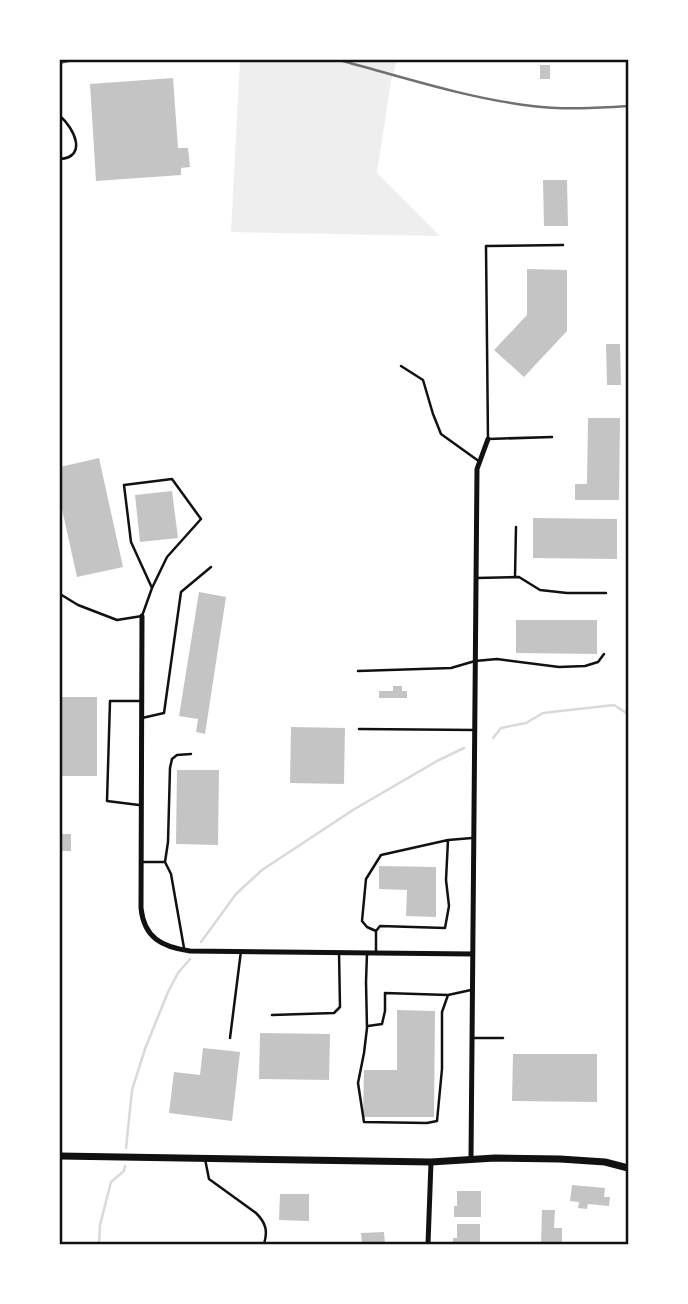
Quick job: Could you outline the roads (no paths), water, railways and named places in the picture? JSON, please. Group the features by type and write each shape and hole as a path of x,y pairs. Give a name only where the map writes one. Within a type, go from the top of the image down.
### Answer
{"street":[{"path":"471,1159 477,469 488,439"},
{"path":"142,616 141,908 145,927 157,941 185,950 472,954"},
{"path":"60,1156 431,1162 560,1158 605,1162 628,1168"},
{"path":"428,1244 431,1162"}],"lane":[{"path":"60,116 73,131 76,148 74,155 60,159"},
{"path":"552,437 488,439 486,246 563,245"},
{"path":"401,366 422,380 441,434 480,461"},
{"path":"60,594 78,605 117,620 142,616 167,557 201,519 172,479 124,485 131,542 152,588"},
{"path":"515,577 516,527"},
{"path":"142,718 164,713 181,592 211,567"},
{"path":"476,578 519,577 540,590 606,593"},
{"path":"358,671 451,668 475,660 559,667 585,666 597,662 604,654"},
{"path":"141,805 107,801 110,701 142,701"},
{"path":"359,729 475,730"},
{"path":"185,950 171,874 165,862 172,759 177,755 191,754"},
{"path":"376,931 362,921 366,879 381,855 448,840 474,838"},
{"path":"376,953 376,931 380,926 445,928 449,906 446,880 448,840"},
{"path":"141,862 165,862"},
{"path":"230,1038 241,951"},
{"path":"272,1015 334,1013 340,1007 339,952"},
{"path":"367,953 367,1026 365,1054 358,1083 364,1122 437,1121 442,1069 442,1012 448,995"},
{"path":"367,1026 382,1024 385,993 448,995 472,989"},
{"path":"472,1038 503,1038"},
{"path":"205,1158 209,1179 263,1220 267,1234 264,1244"}],"waterway":[{"path":"493,738 501,728 526,723 543,713 614,705 628,714"},
{"path":"201,942 236,894 262,870 353,810 464,748"},
{"path":"126,1148 132,1090 145,1049 168,992 178,973 190,959"},
{"path":"99,1244 100,1225 111,1182 124,1171 125,1166"}],"railway":[{"path":"60,63 72,60"},
{"path":"339,60 483,98 532,106 628,106"}]}
